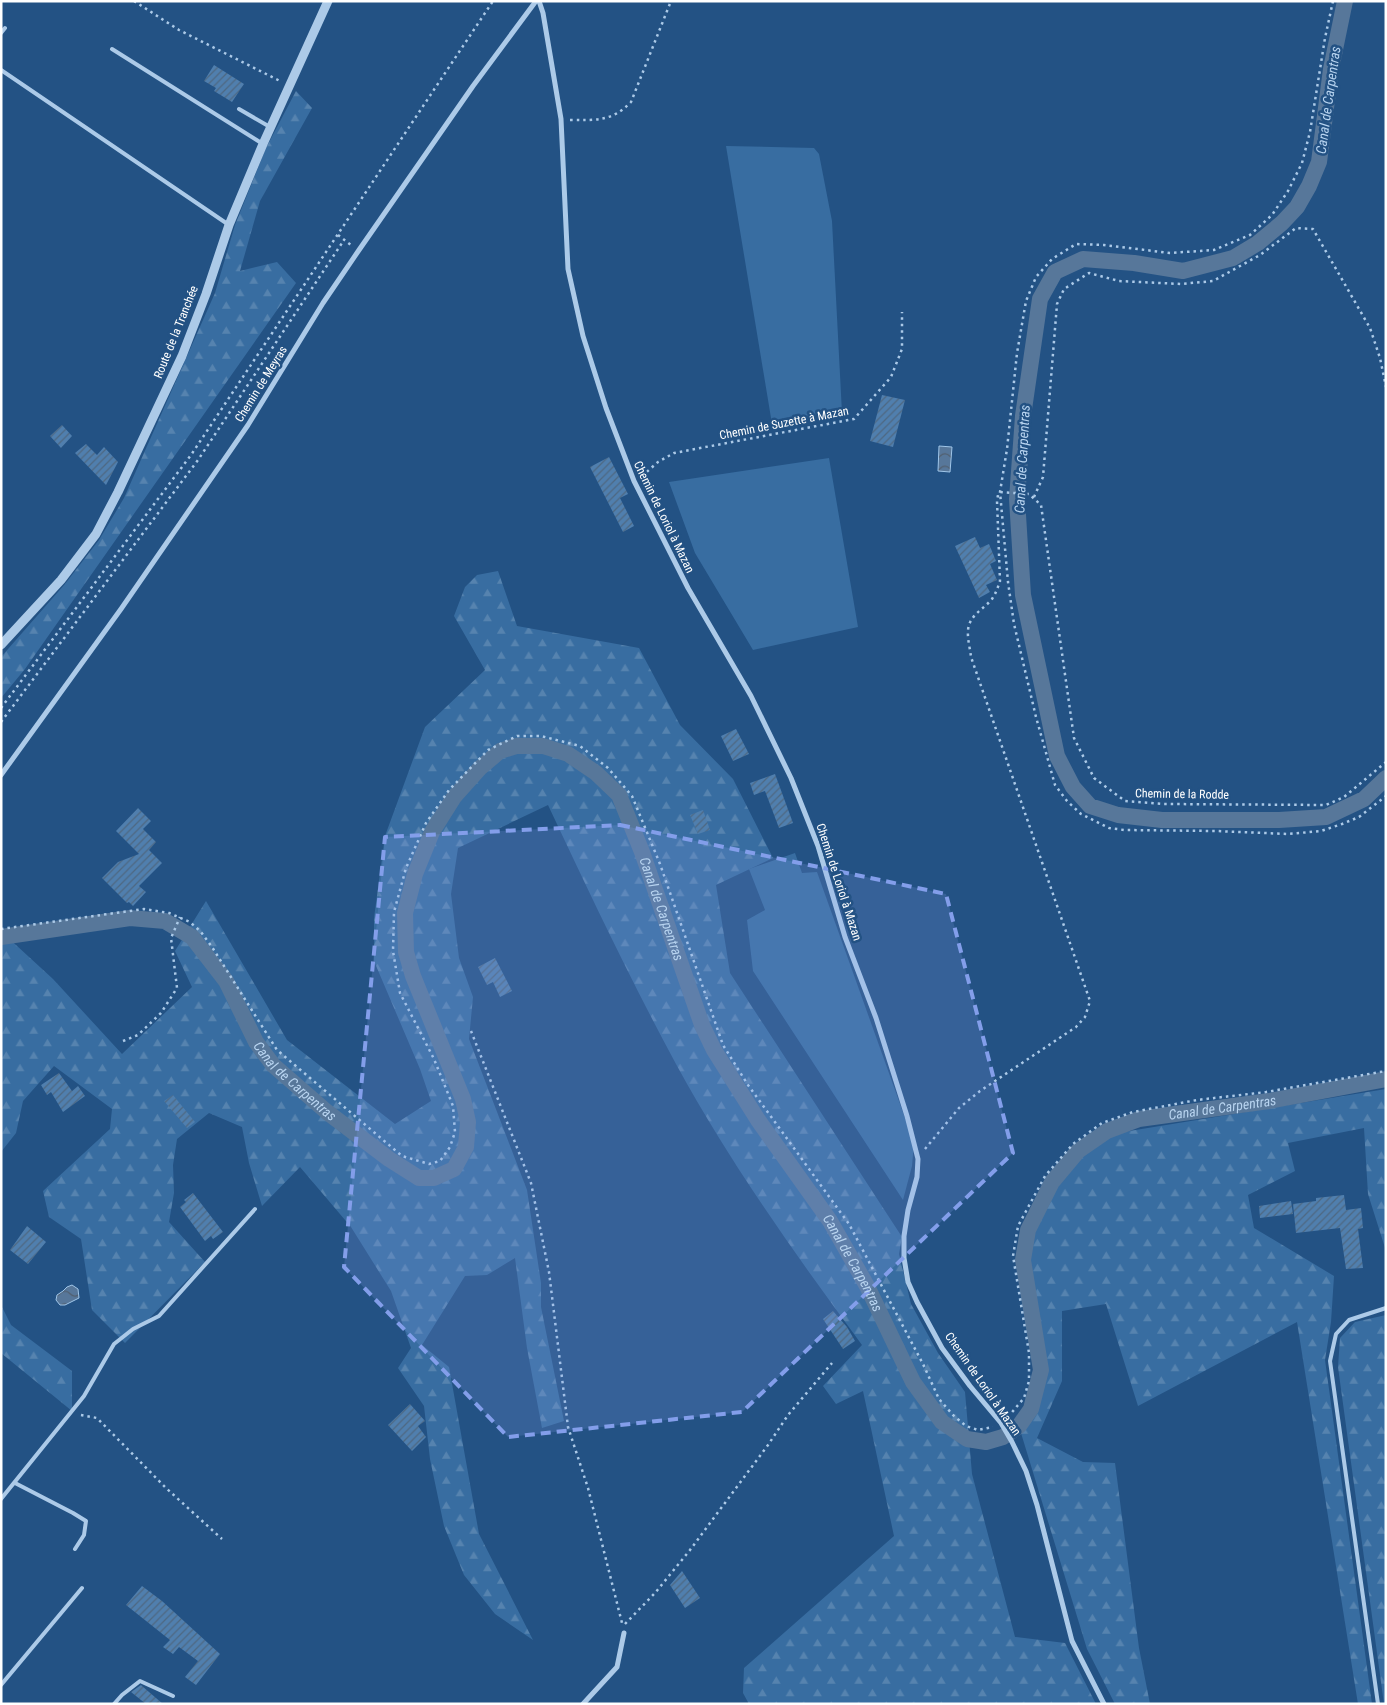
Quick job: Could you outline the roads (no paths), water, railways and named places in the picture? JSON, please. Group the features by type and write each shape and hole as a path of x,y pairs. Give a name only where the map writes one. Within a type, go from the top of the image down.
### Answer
{"street":[{"name":"Route de la Tranchée","path":"1,645 61,580 96,534 118,492 182,356 206,294 229,224 328,1"},
{"name":"Chemin de Loriol à Mazan","path":"537,1 544,13 561,120 568,268 583,336 606,408 634,481 688,588 751,696 791,778 818,846 845,937 876,1018 907,1116 918,1159 917,1177 908,1210 904,1236 904,1258 908,1282 942,1348 1002,1426 1026,1471 1037,1505 1072,1641 1104,1704"},
{"name":"Chemin de Meyras","path":"1,775 122,609 248,425 323,303 359,250 473,86 537,1"},
{"path":"583,1704 617,1668 624,1633"}],"lane":[{"path":"1,33 5,28"},
{"path":"112,49 263,144"},
{"path":"1,70 229,224"},
{"path":"239,109 271,128"},
{"path":"1,1499 84,1396 114,1344 133,1329 160,1316 255,1209"},
{"path":"1378,1704 1330,1361 1336,1334 1349,1320 1386,1308"},
{"path":"15,1483 86,1521 84,1535 75,1549"},
{"path":"1,1685 82,1588"},
{"path":"114,1704 140,1681 173,1696"}],"water":[{"path":"939,446 952,447 950,472 938,471"},
{"path":"72,1285 78,1289 79,1298 65,1305 60,1305 56,1300 57,1295"}],"waterway":[{"name":"Canal de Carpentras","path":"1345,1 1331,69 1319,162 1309,186 1297,207 1282,223 1258,243 1233,258 1183,271 1134,263 1083,259 1055,272 1040,299 1023,416 1017,499 1023,595 1057,756 1073,787 1090,806 1118,815 1162,820 1279,820 1326,817 1364,799 1386,778"},
{"name":"Canal de Carpentras","path":"1,937 130,918 165,921 192,937 226,981 256,1042 273,1065 327,1112 389,1159 419,1178 434,1178 454,1169 466,1147 468,1122 463,1099 413,976 406,952 405,913 415,874 432,832 454,797 480,768 500,751 516,746 543,746 568,754 596,773 619,795 642,852 702,1025 714,1050 758,1120 830,1221 867,1286 913,1382 942,1422 967,1439 986,1442 1003,1437 1019,1426 1031,1409 1041,1370 1023,1260 1028,1230 1052,1182 1078,1151 1107,1131 1139,1119 1269,1101 1386,1079"}]}
